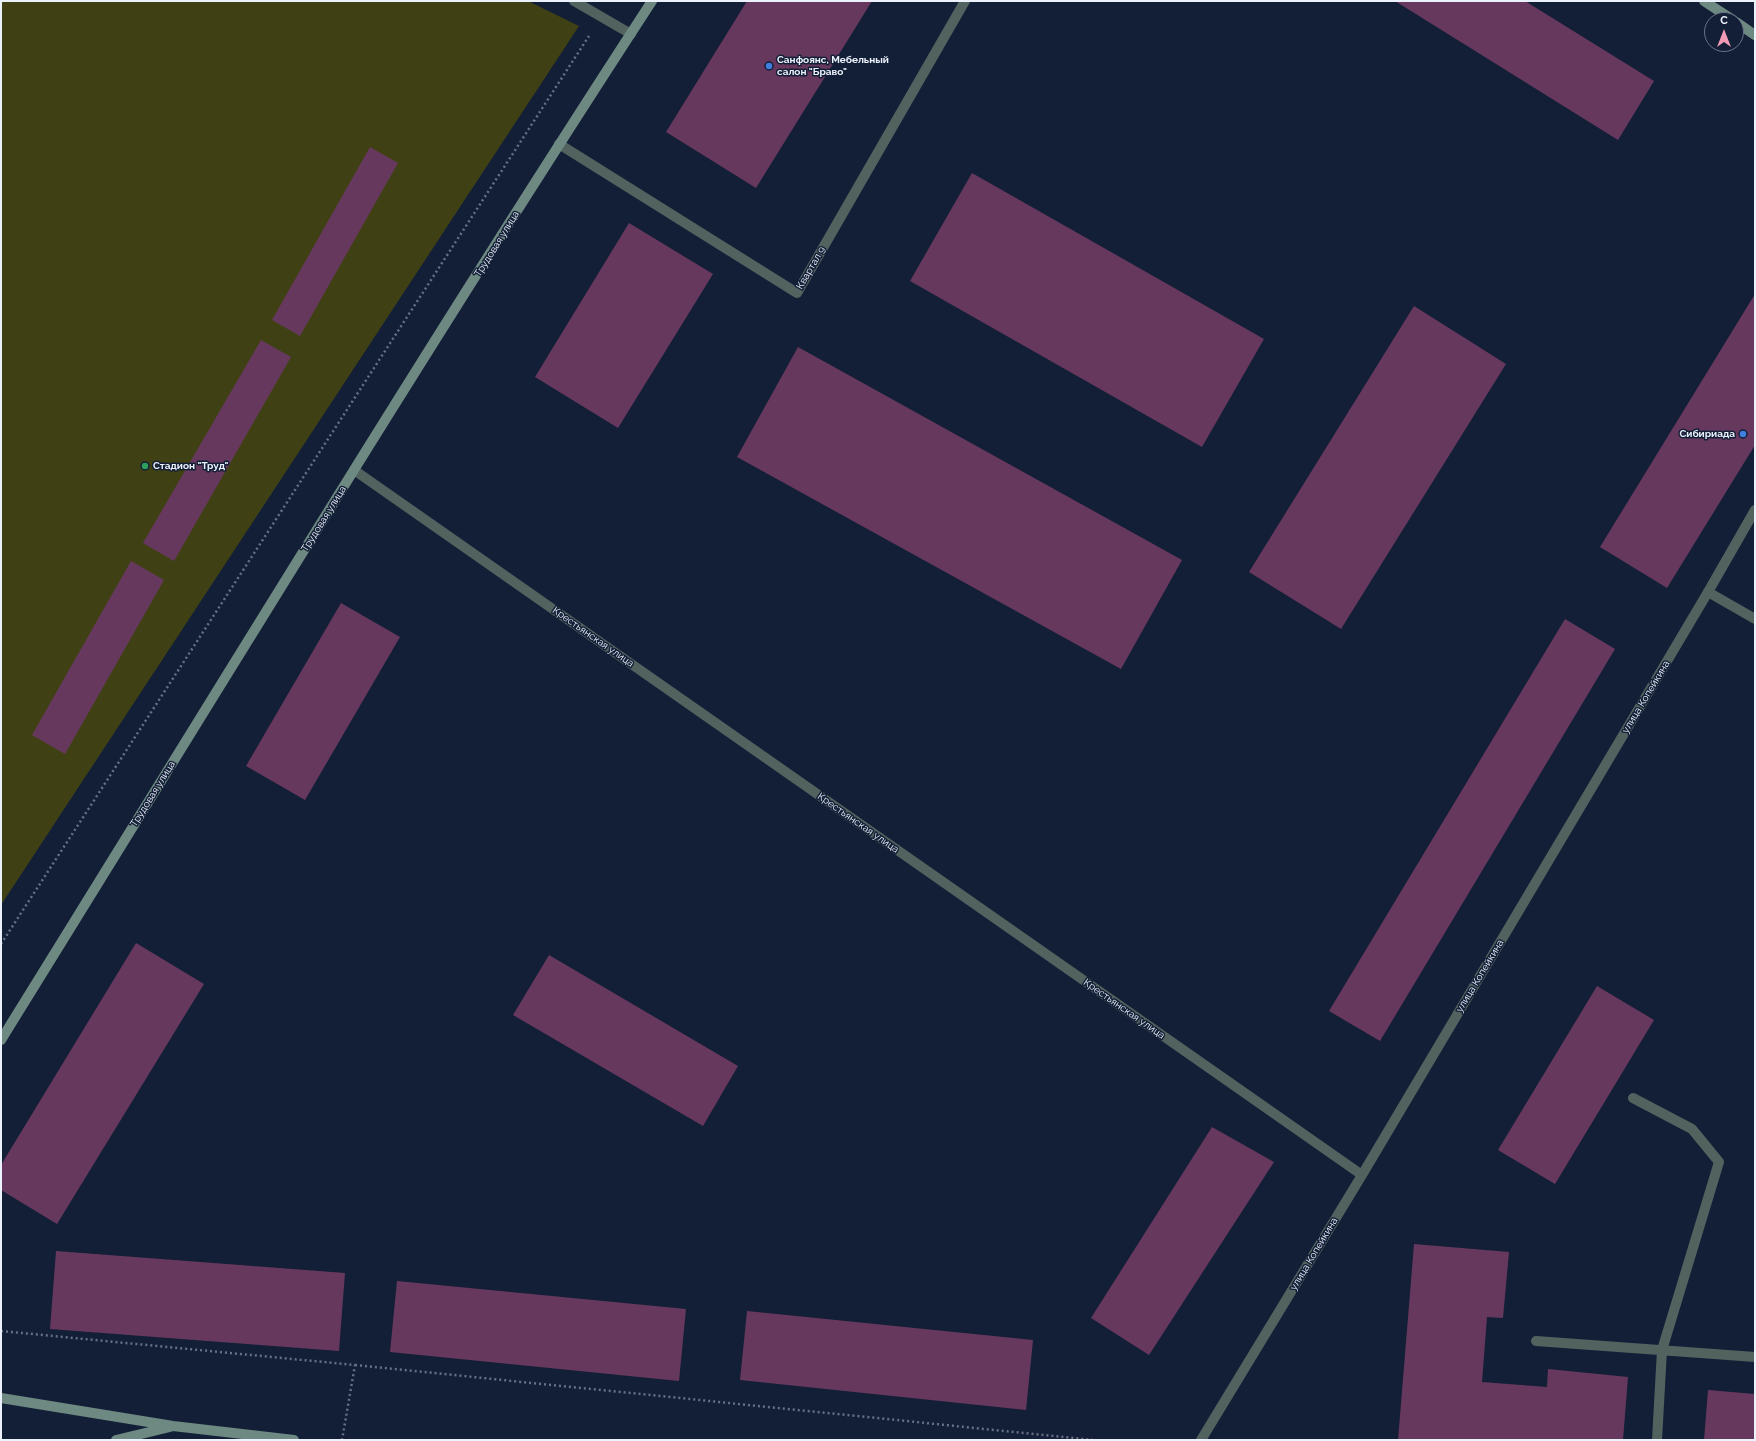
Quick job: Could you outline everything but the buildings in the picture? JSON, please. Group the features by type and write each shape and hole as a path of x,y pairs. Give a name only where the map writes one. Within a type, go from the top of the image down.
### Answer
{"street":[{"path":"574,1 631,34"},
{"name":"Трудовая улица","path":"1,1040 354,470 652,1"},
{"name":"Квартал 9","path":"560,144 797,293 965,1"},
{"path":"1704,1 1721,12"},
{"path":"1744,27 1755,35"},
{"name":"Крестьянская улица","path":"354,470 1362,1175"},
{"name":"улица Копейкина","path":"1201,1440 1362,1175 1708,592 1755,510"},
{"path":"1708,592 1755,619"},
{"path":"1633,1098 1692,1129 1719,1162 1662,1350 1657,1440"},
{"path":"1536,1341 1755,1357"},
{"path":"1,1398 174,1426 294,1440"},
{"path":"116,1440 174,1426"}],"path":[{"path":"1,944 601,17"},
{"path":"1,1330 1093,1440"},
{"path":"342,1440 355,1365"}],"shaded area":[{"name":"Стадион \"Труд\"","path":"1,1 528,1 579,26 1,905"}],"place":[{"name":"Санфоянс, Мебельный салон \"Браво\"","path":"769,66"},
{"name":"Сибириада","path":"1743,434"},
{"name":"Стадион \"Труд\"","path":"145,466"}]}
